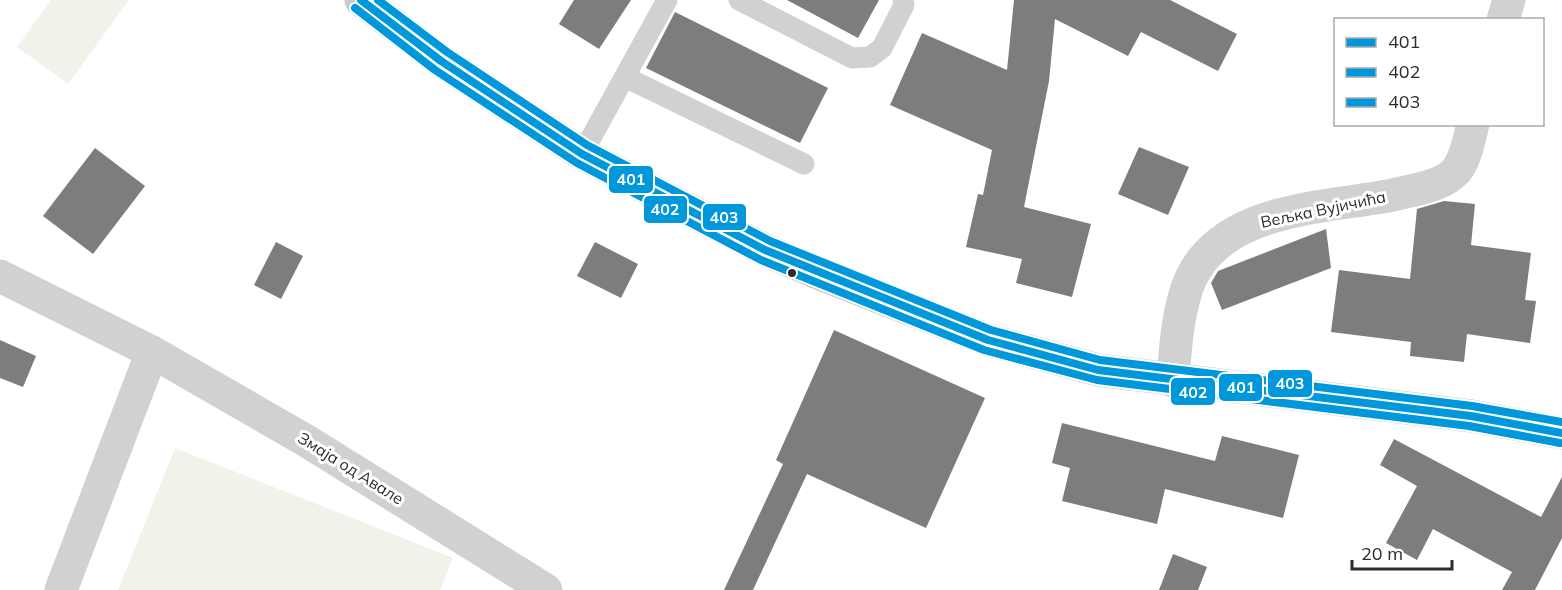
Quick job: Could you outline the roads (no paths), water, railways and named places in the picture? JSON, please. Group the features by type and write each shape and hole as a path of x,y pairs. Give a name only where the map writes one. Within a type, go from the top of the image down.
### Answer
{"main road":[{"path":"361,0 450,68 582,154 765,250 998,344 1098,370 1173,381 1461,414 1562,433"}],"street":[{"path":"1504,18 1509,0"},
{"name":"Вељка Вујичића","path":"1173,381 1177,333 1186,290 1198,268 1216,245 1236,231 1269,218 1407,192 1449,177 1462,161 1472,126"},
{"name":"Змаја од Авале","path":"0,276 152,352 305,440 546,590"},
{"path":"61,590 152,352"}],"lane":[{"path":"582,154 667,0"},
{"path":"739,0 852,58 870,57 882,48 904,5 903,0"},
{"path":"625,77 804,164"}]}
